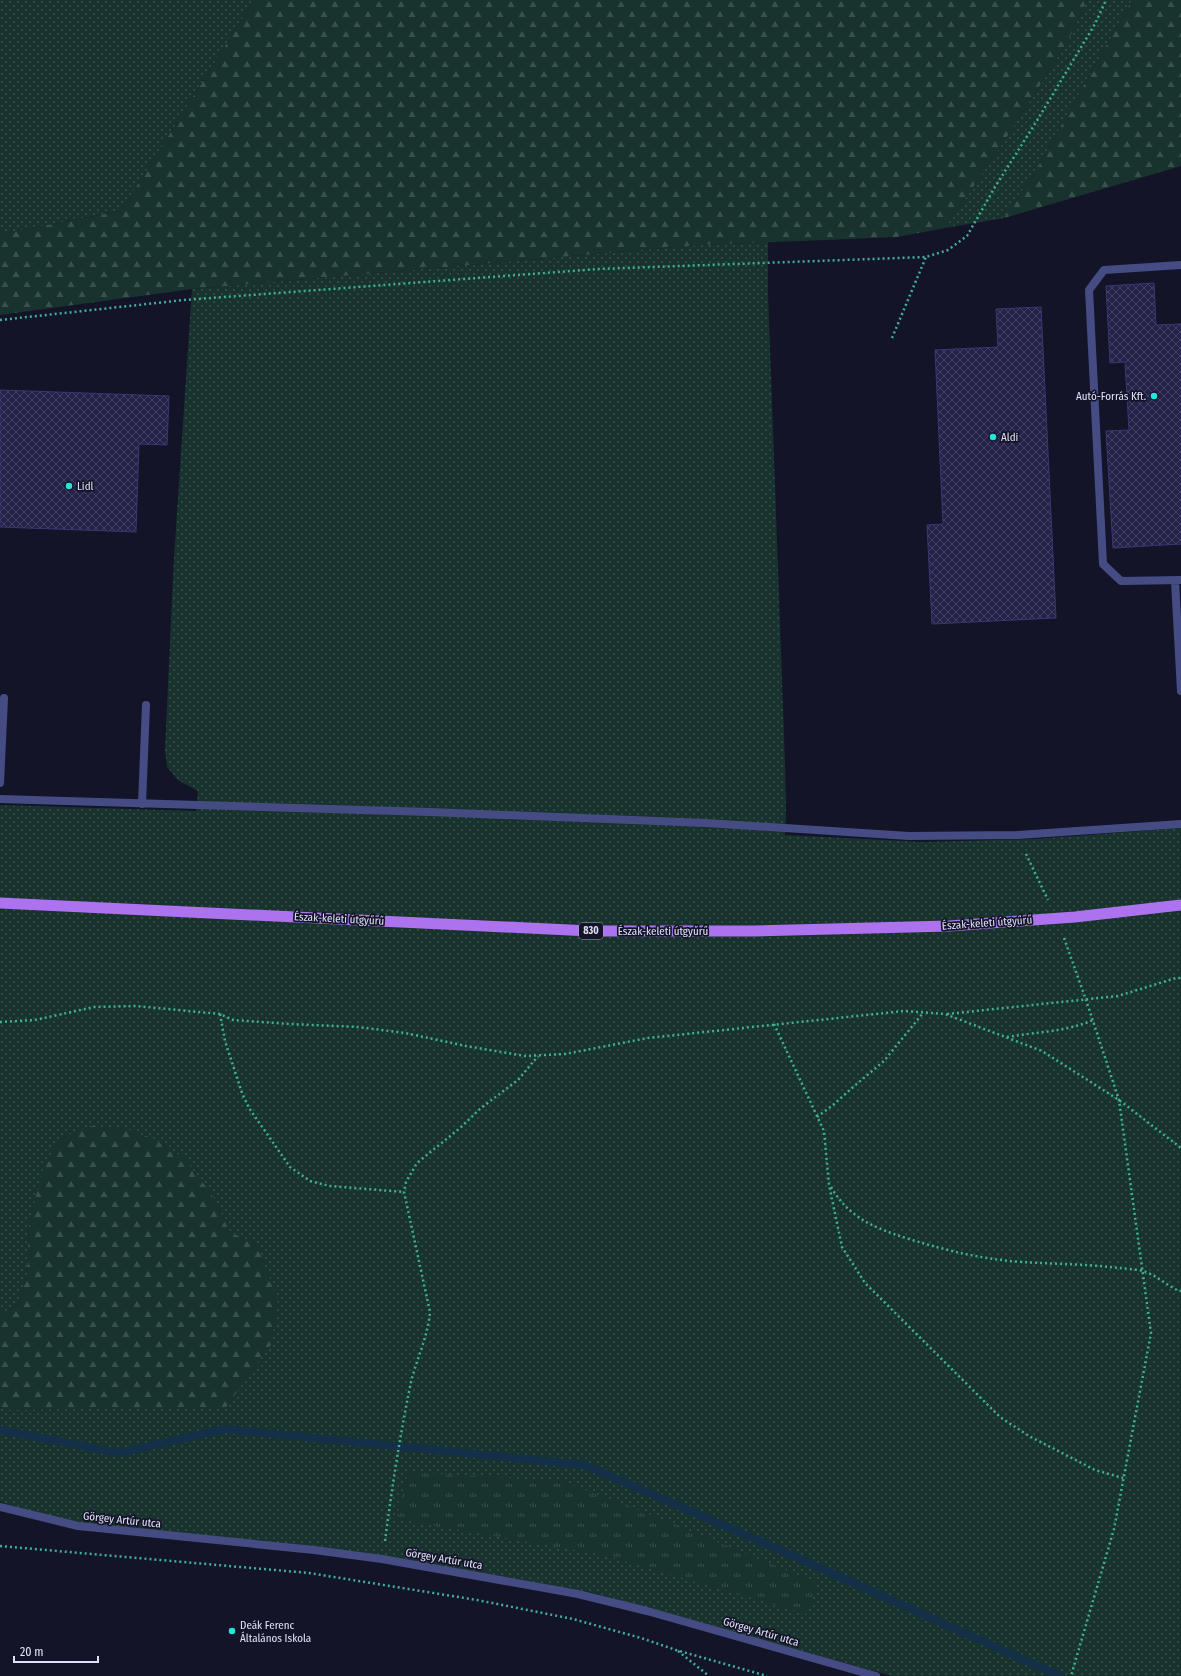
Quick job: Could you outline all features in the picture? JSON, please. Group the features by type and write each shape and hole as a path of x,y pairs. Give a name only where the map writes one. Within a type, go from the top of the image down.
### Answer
{"main road":[{"name":"Észak-keleti útgyűrű","path":"0,903 590,931 756,931 949,926 1057,918 1181,904"}],"street":[{"path":"1181,265 1104,270 1089,290 1103,564 1121,581 1178,580 1181,691"},
{"path":"0,783 4,698"},
{"path":"142,804 146,705"},
{"path":"0,799 430,812 706,823 909,836 1018,835 1181,824"},
{"name":"Görgey Artúr utca","path":"0,1507 78,1526 102,1530 314,1550 382,1559 578,1594 647,1611 876,1676"}],"path":[{"path":"0,320 184,300 598,269 926,257 948,250 967,236 995,187 1095,24 1106,0"},
{"path":"892,338 926,257"},
{"path":"1018,835 1057,918 1119,1100 1141,1260 1144,1271 1151,1332 1114,1529 1071,1675"},
{"path":"0,1022 35,1020 94,1007 136,1006 220,1014 233,1020 358,1027 405,1033 525,1056 565,1054 648,1038 904,1011 945,1014 1086,1000 1118,996 1176,978 1181,978"},
{"path":"817,1117 884,1061 923,1012"},
{"path":"220,1014 229,1058 242,1093 249,1108 290,1168 310,1181 330,1186 404,1192"},
{"path":"945,1014 1042,1051 1119,1100 1181,1148"},
{"path":"1006,1037 1065,1029 1093,1020"},
{"path":"774,1024 824,1131 829,1185 842,1247 865,1283 943,1359 972,1391 1000,1417 1029,1436 1095,1470 1123,1478"},
{"path":"382,1559 400,1435 408,1404 414,1369 429,1327 430,1312 404,1192 406,1182 417,1163 460,1128 481,1108 518,1080 538,1055"},
{"path":"829,1185 838,1199 848,1210 868,1224 887,1232 943,1250 979,1258 1020,1262 1105,1266 1144,1271 1181,1291"},
{"path":"0,1546 308,1573 477,1600 573,1619 767,1676"},
{"path":"676,1650 709,1676"}],"green space":[{"path":"0,0 254,0 121,211 0,234"},
{"path":"254,0 1087,0 1067,43 1003,143 945,228 897,237 699,245 192,289 0,315 0,234 121,211"},
{"path":"1087,0 1132,0 1037,168 1004,218 945,228 1003,143 1067,43"},
{"path":"1132,0 1181,0 1181,166 1004,218 1037,168"},
{"path":"768,242 768,293 785,764 785,835 923,842 1036,839 1181,828 1181,1676 892,1676 590,1592 433,1565 103,1527 46,1516 0,1502 0,1407 12,1410 39,1409 257,1245 230,1232 212,1195 29,1223 27,1274 19,1304 6,1311 0,1311 0,805 196,811 198,791 178,780 167,767 165,750 174,558 192,289 699,245"},
{"path":"91,1126 127,1129 154,1139 184,1158 212,1195 230,1232 257,1245 278,1299 272,1343 226,1407 12,1410 0,1407 0,1311 6,1311 19,1304 27,1274 29,1223 43,1168 60,1138"},
{"path":"408,1472 561,1481 622,1503 818,1583 807,1614 603,1555 396,1519"}],"building":[{"name":"Autó-Forrás Kft.","path":"1154,283 1156,325 1181,324 1181,544 1113,548 1106,431 1129,430 1125,362 1110,363 1106,286"},
{"name":"Aldi","path":"1041,307 1056,618 932,624 927,525 943,524 935,350 998,347 996,309"},
{"name":"Lidl","path":"0,390 169,396 167,445 139,444 136,532 0,527"}],"waterway":[{"path":"0,1430 119,1453 225,1429 585,1465 789,1554 1060,1676"}],"place":[{"name":"Autó-Forrás Kft.","path":"1154,396"},
{"name":"Aldi","path":"993,437"},
{"name":"Lidl","path":"69,486"},
{"name":"Deák Ferenc Általános Iskola","path":"232,1631"}]}
